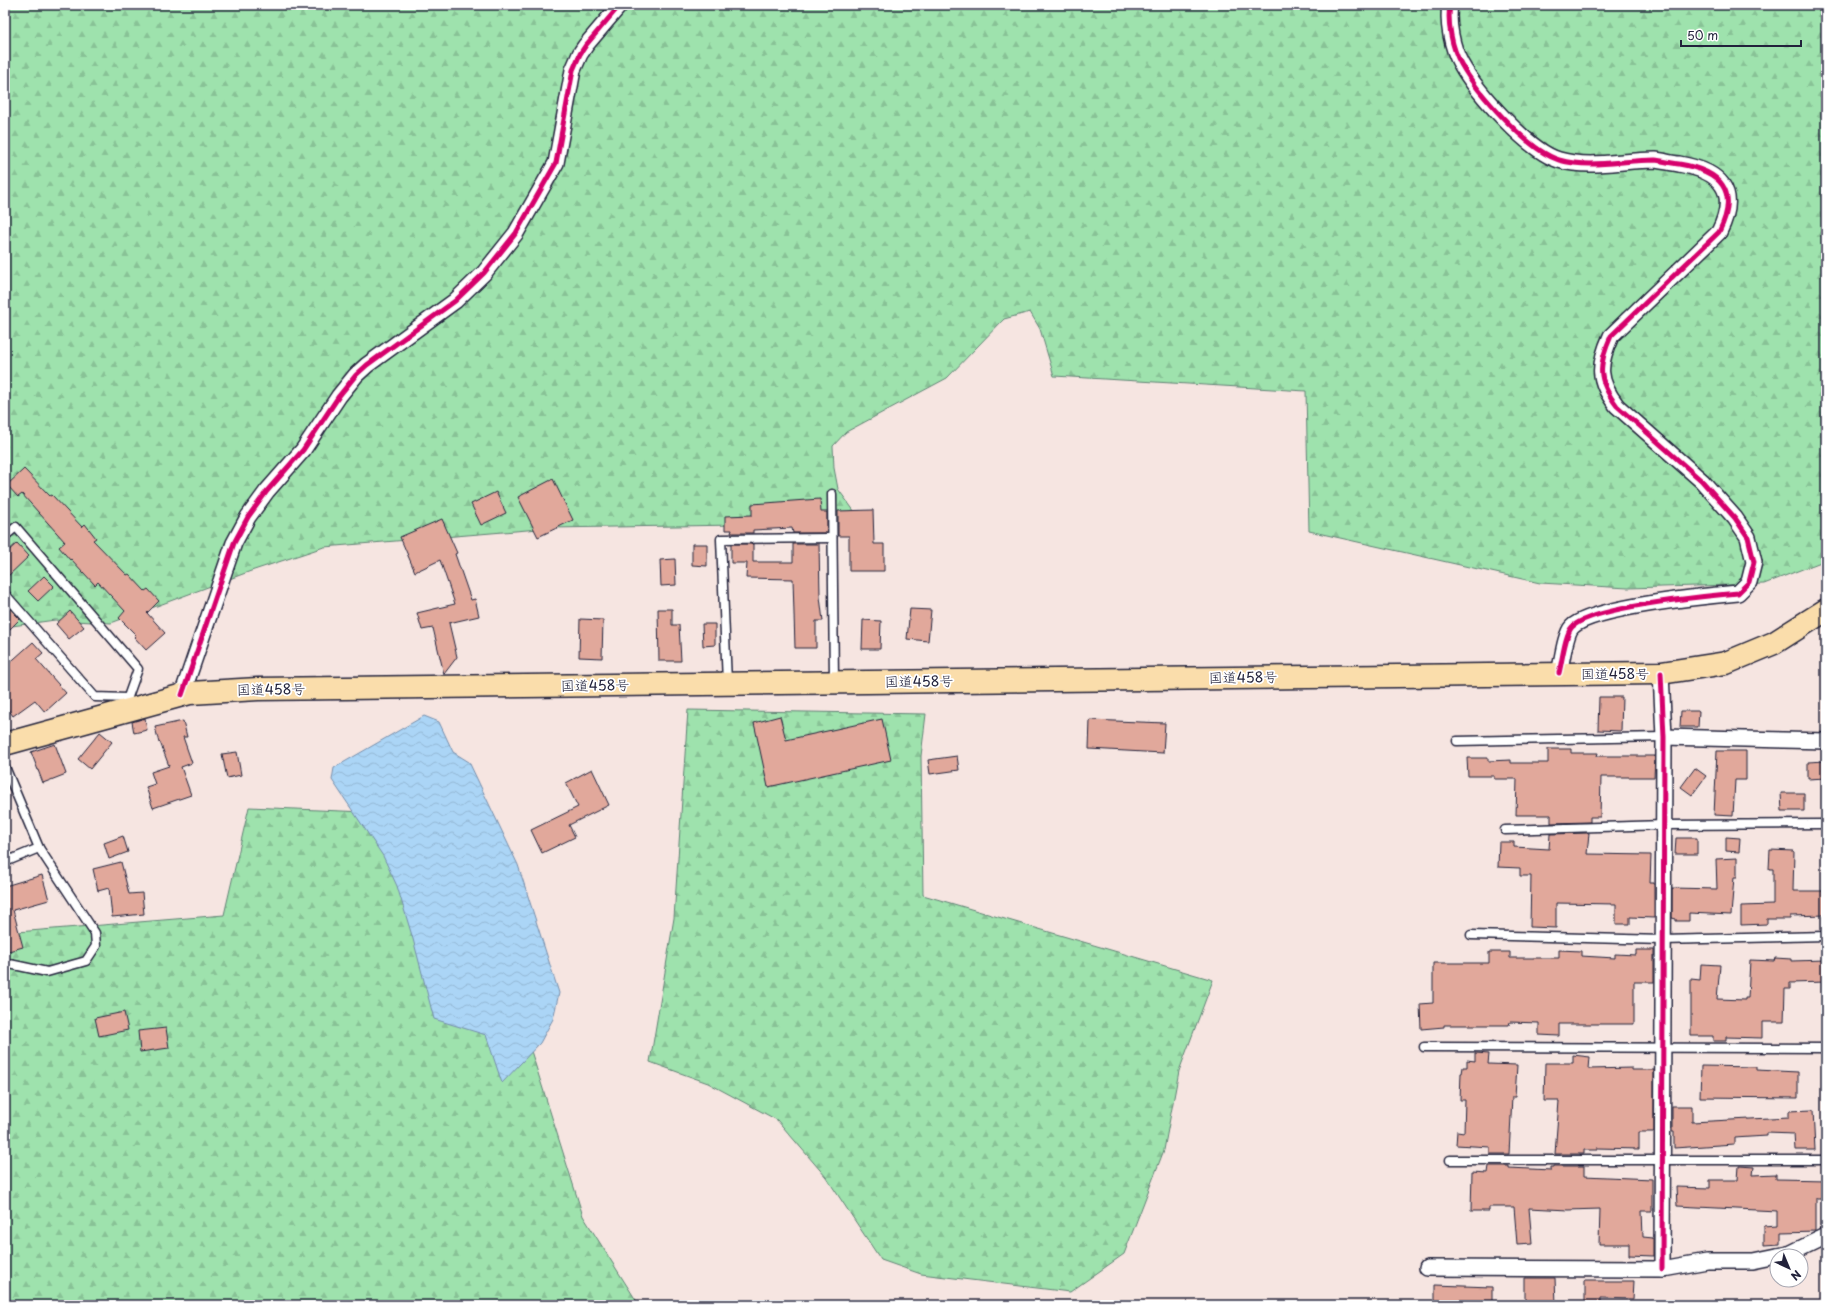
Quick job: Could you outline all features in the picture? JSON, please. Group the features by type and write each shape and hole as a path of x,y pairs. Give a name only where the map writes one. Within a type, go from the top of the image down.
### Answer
{"highway":[{"name":"国道458号","path":"5,744 125,705 190,693 258,689 1661,673 1726,663 1774,643 1826,610"}],"street":[{"path":"182,695 234,543 248,517 267,491 303,450 339,396 356,375 367,365 455,301 484,273 516,233 556,163 573,70 580,54 620,5"},
{"path":"1450,5 1452,38 1460,63 1480,92 1509,124 1534,147 1557,160 1584,165 1656,160 1689,166 1711,174 1724,185 1728,199 1726,218 1719,232 1611,336 1602,355 1600,373 1606,392 1617,406 1702,480 1748,537 1754,562 1750,582 1738,593 1613,610 1584,618 1571,627 1559,673"},
{"path":"1661,673 1664,737 1662,1269"},
{"path":"1664,737 1826,741"},
{"path":"1801,1248 1826,1236"},
{"path":"1427,1268 1662,1269 1707,1261 1752,1262 1769,1258"}],"lane":[{"path":"832,494 834,682"},
{"path":"5,536 16,527 138,669 125,705 95,697 5,594"},
{"path":"727,683 721,539 832,538"},
{"path":"1458,741 1664,737"},
{"path":"5,767 39,848 95,933 96,946 86,961 47,972 5,963"},
{"path":"1505,830 1664,825 1826,824"},
{"path":"5,862 39,848"},
{"path":"1471,935 1663,940 1826,936"},
{"path":"1424,1047 1826,1048"},
{"path":"1450,1160 1826,1160"}],"green space":[{"path":"5,5 1826,5 1826,560 1764,584 1628,588 1540,583 1309,531 1306,391 1054,376 1040,329 1030,312 1004,319 947,378 846,432 833,446 834,468 838,489 863,523 551,528 324,547 251,571 111,623 55,620 5,627"},
{"path":"688,710 926,714 921,756 923,895 1213,980 1179,1071 1164,1150 1124,1254 1070,1292 921,1274 881,1260 826,1177 777,1120 708,1083 650,1062 674,918"},
{"path":"249,807 457,816 583,1216 639,1305 5,1305 5,933 224,915"}],"water":[{"path":"424,716 439,722 453,752 469,762 518,865 559,993 553,1019 540,1043 502,1083 486,1035 434,1019 413,939 397,886 383,856 332,780 334,768"}],"building":[{"path":"24,469 50,496 52,495 82,527 85,524 96,538 93,540 127,575 129,574 145,591 148,589 159,601 147,613 165,633 146,650 134,637 136,635 119,618 125,611 98,582 95,585 71,559 70,560 59,547 65,542 22,494 18,497 7,485"},
{"path":"553,479 573,520 538,537 518,497"},
{"path":"496,492 506,513 481,525 471,504"},
{"path":"820,499 821,512 827,512 827,533 793,533 792,528 753,530 753,533 731,533 732,530 725,530 725,516 752,515 752,504"},
{"path":"873,510 874,544 884,544 884,571 849,571 849,536 838,536 838,511"},
{"path":"442,519 457,553 455,554 471,600 475,599 479,616 449,623 457,657 444,674 433,628 422,630 417,613 455,604 440,560 415,572 400,537"},
{"path":"17,543 29,556 5,579 5,554"},
{"path":"692,544 707,544 707,566 692,565"},
{"path":"731,544 753,544 753,562 793,562 793,544 819,544 820,597 823,621 816,621 816,648 795,648 793,579 746,578 747,563 731,563"},
{"path":"675,559 676,585 661,586 660,560"},
{"path":"44,576 54,586 38,601 28,591"},
{"path":"5,604 20,619 5,634"},
{"path":"658,609 672,609 672,625 679,625 681,661 659,661"},
{"path":"910,609 931,610 928,641 907,639"},
{"path":"70,611 84,627 69,639 56,624"},
{"path":"580,619 603,620 602,658 579,657"},
{"path":"863,620 881,621 880,649 862,649"},
{"path":"702,624 715,624 715,645 703,646"},
{"path":"33,642 43,653 36,659 66,693 45,712 35,700 13,716 5,705 5,667"},
{"path":"1599,697 1622,697 1621,731 1598,730"},
{"path":"1681,711 1699,711 1698,727 1680,727"},
{"path":"780,716 786,740 882,719 891,760 768,787 754,723"},
{"path":"145,718 147,730 134,733 132,722"},
{"path":"1090,720 1165,723 1163,753 1089,749"},
{"path":"183,721 187,737 183,737 192,763 181,767 191,795 153,808 146,787 155,784 151,772 169,766 160,742 159,743 155,727"},
{"path":"100,732 112,742 90,769 78,759"},
{"path":"55,744 66,774 43,783 31,752"},
{"path":"1548,749 1571,749 1571,753 1598,753 1597,756 1655,756 1654,777 1601,777 1600,817 1590,817 1590,822 1551,823 1551,815 1516,815 1517,779 1494,779 1494,776 1468,776 1467,758 1488,758 1488,761 1511,760 1511,763 1548,763"},
{"path":"1717,751 1746,751 1746,780 1735,780 1733,816 1714,815"},
{"path":"237,752 241,775 227,778 222,754"},
{"path":"957,756 959,770 930,774 928,760"},
{"path":"1826,761 1826,778 1808,779 1808,762"},
{"path":"1695,768 1706,776 1692,795 1681,787"},
{"path":"592,769 609,805 569,825 575,837 542,853 531,830 578,807 566,783"},
{"path":"1781,793 1804,793 1804,811 1782,811"},
{"path":"1589,833 1587,854 1651,855 1650,883 1654,883 1654,918 1630,917 1630,924 1616,924 1616,904 1556,903 1556,928 1530,927 1531,876 1520,876 1520,868 1498,867 1499,842 1514,842 1514,847 1549,849 1550,834"},
{"path":"123,836 128,852 109,859 104,843"},
{"path":"1726,837 1740,838 1739,852 1726,851"},
{"path":"1676,838 1697,838 1697,854 1675,854"},
{"path":"1770,850 1794,851 1793,891 1826,891 1826,915 1790,916 1790,919 1767,919 1767,924 1741,925 1741,906 1773,905 1773,869 1769,869"},
{"path":"1737,858 1737,877 1734,877 1731,915 1689,913 1689,921 1676,921 1676,919 1672,918 1672,888 1717,889 1716,859"},
{"path":"121,862 129,894 142,893 144,914 112,917 109,888 98,891 93,869"},
{"path":"42,875 49,900 13,910 23,947 5,952 5,886"},
{"path":"1559,950 1581,951 1581,956 1615,958 1615,954 1636,955 1636,950 1654,950 1654,982 1634,982 1634,1024 1559,1024 1559,1036 1539,1035 1539,1023 1510,1022 1509,1025 1444,1025 1444,1027 1421,1029 1420,1004 1433,1003 1433,963 1489,963 1489,952 1510,952 1510,958 1559,958"},
{"path":"1775,958 1791,959 1791,961 1826,960 1826,982 1790,983 1790,989 1785,989 1784,1022 1762,1022 1762,1038 1726,1037 1726,1041 1713,1041 1713,1036 1691,1036 1691,979 1700,980 1701,964 1720,965 1717,999 1745,1000 1745,998 1748,998 1750,960 1774,961"},
{"path":"124,1012 128,1030 99,1036 95,1018"},
{"path":"166,1028 169,1048 140,1052 138,1031"},
{"path":"1475,1053 1489,1054 1488,1064 1517,1065 1515,1097 1512,1097 1509,1154 1490,1154 1490,1147 1456,1145 1457,1131 1464,1132 1465,1100 1460,1100 1461,1073 1463,1067 1467,1067 1467,1060 1475,1061"},
{"path":"1573,1055 1590,1057 1589,1069 1632,1068 1632,1070 1654,1070 1654,1132 1639,1132 1639,1149 1597,1148 1597,1150 1584,1150 1584,1154 1555,1154 1559,1101 1544,1101 1545,1063 1573,1063"},
{"path":"1701,1066 1756,1067 1756,1070 1798,1072 1798,1098 1700,1097"},
{"path":"1672,1106 1692,1106 1692,1122 1789,1117 1789,1111 1813,1110 1815,1150 1795,1150 1794,1134 1767,1133 1767,1136 1734,1138 1734,1144 1674,1148 1674,1132 1672,1132"},
{"path":"1489,1166 1509,1166 1509,1168 1551,1170 1551,1167 1554,1166 1584,1166 1584,1176 1652,1179 1652,1211 1642,1211 1643,1237 1653,1238 1653,1256 1629,1255 1629,1244 1599,1244 1600,1209 1568,1210 1529,1208 1532,1243 1517,1244 1514,1207 1489,1207 1489,1211 1471,1211 1472,1172 1488,1173"},
{"path":"1739,1166 1754,1167 1753,1175 1776,1174 1776,1179 1826,1180 1826,1198 1816,1198 1816,1231 1780,1232 1780,1244 1764,1245 1764,1226 1777,1225 1777,1211 1677,1206 1676,1187 1710,1188 1710,1180 1738,1180"},
{"path":"1525,1278 1555,1278 1556,1305 1525,1305"},
{"path":"1585,1281 1634,1281 1633,1299 1601,1298 1601,1305 1585,1305"},
{"path":"1435,1285 1492,1287 1492,1305 1435,1305"}],"cycle path":[{"path":"182,695 234,543 248,517 267,491 303,450 339,396 356,375 367,365 455,301 484,273 516,233 556,163 573,70 580,54 620,5"},
{"path":"1450,5 1449,20 1455,51 1468,76 1504,119 1533,145 1559,160 1571,163 1595,164 1655,160 1693,167 1706,172 1715,178 1722,185 1726,194 1727,205 1725,217 1719,232 1611,336 1604,356 1602,372 1606,388 1610,397 1617,406 1702,481 1735,518 1748,537 1754,562 1749,582 1738,593 1625,608 1584,620 1572,627 1567,636 1559,673"},
{"path":"1661,673 1664,737 1662,1269"}]}
